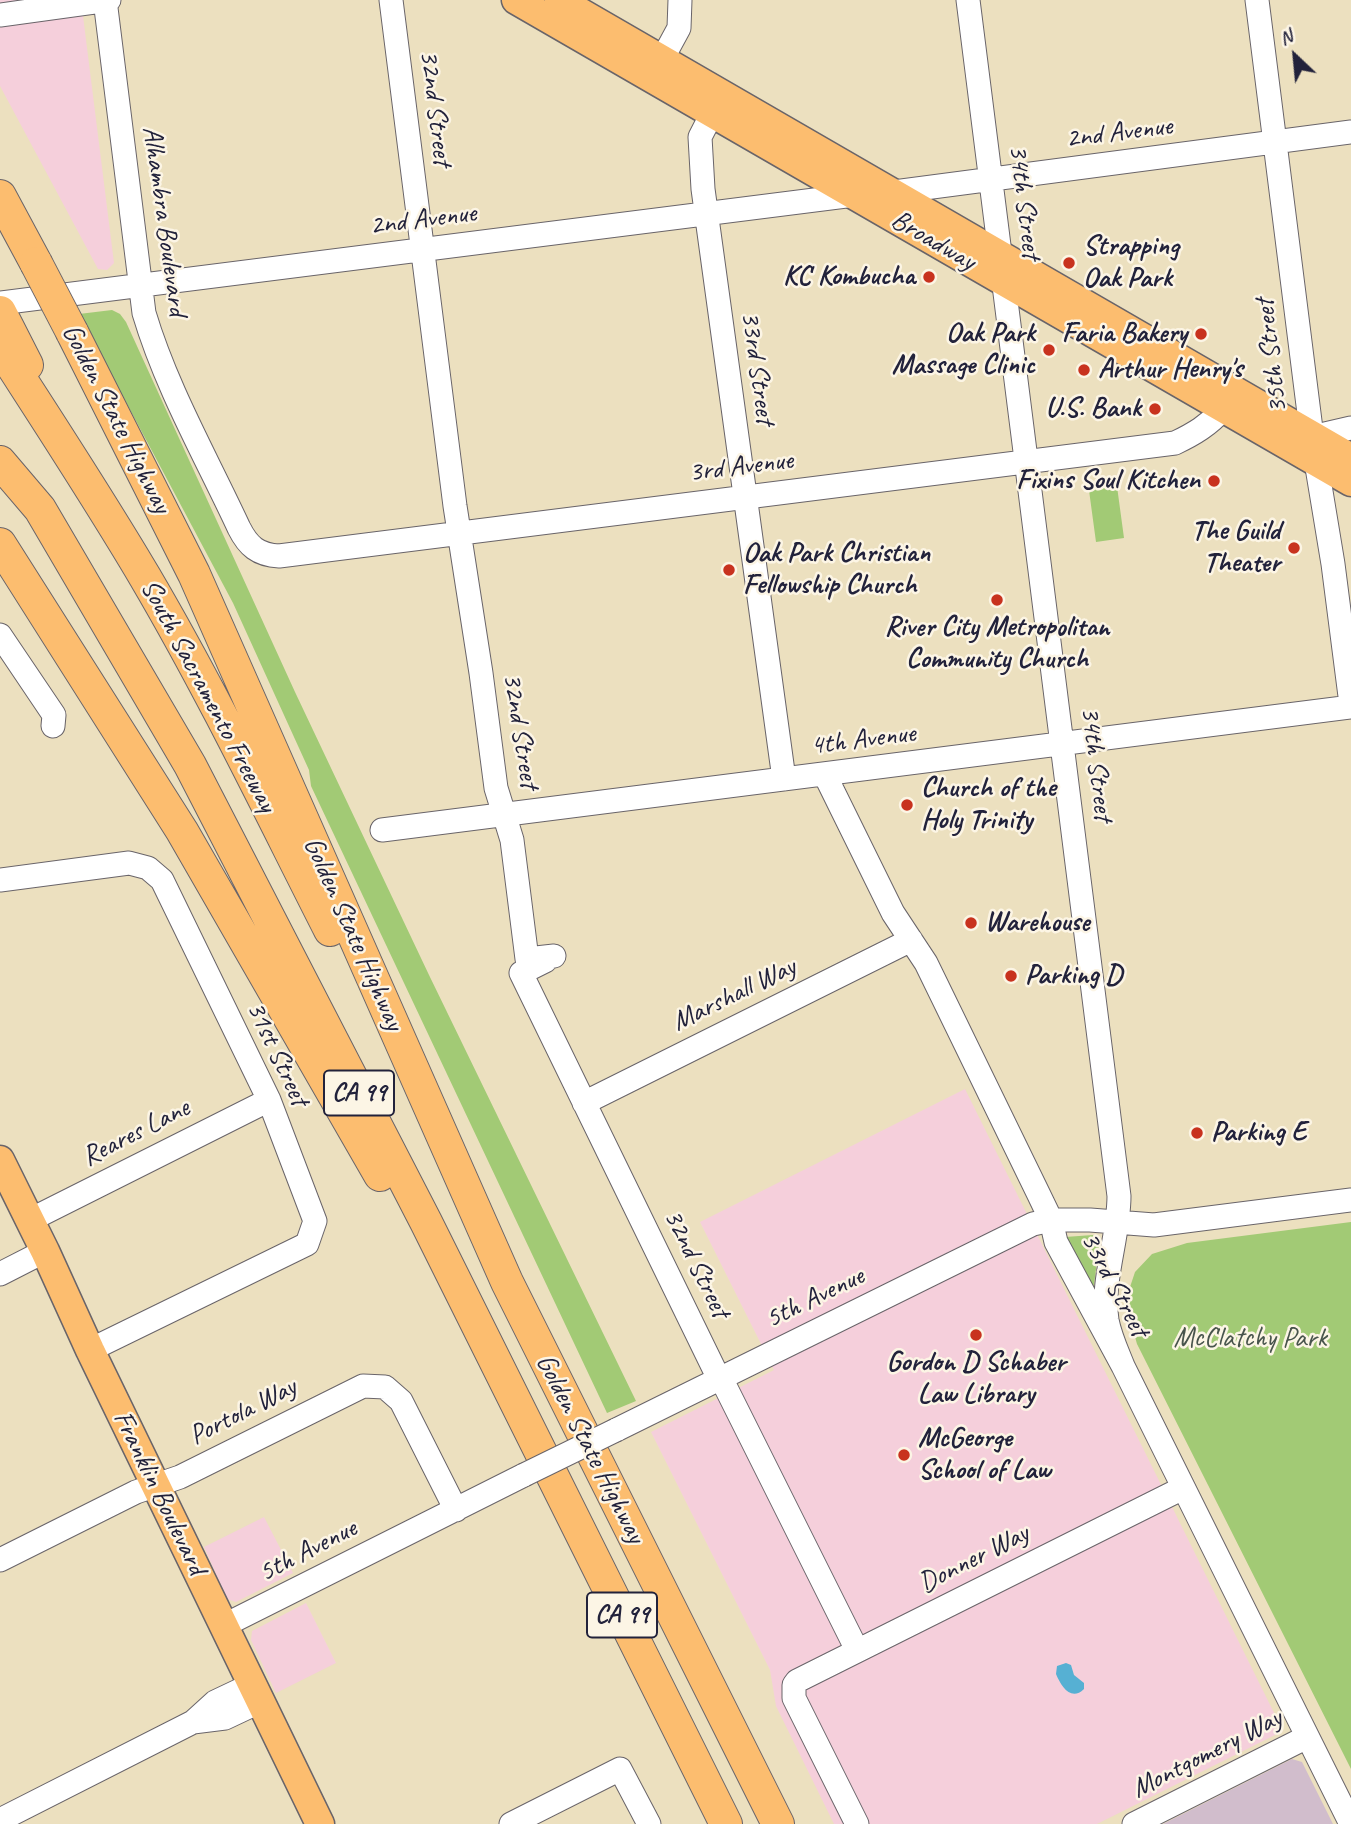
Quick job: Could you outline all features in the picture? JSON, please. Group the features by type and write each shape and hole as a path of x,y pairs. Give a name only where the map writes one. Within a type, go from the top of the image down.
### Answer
{"highway":[{"name":"Golden State Highway","path":"0,196 194,574 506,1282 778,1824"},
{"name":"South Sacramento Freeway","path":"2,322 81,473 146,578 231,734 506,1282"},
{"path":"0,446 40,509"},
{"name":"Golden State Highway","path":"0,462 40,509 190,765 426,1222 726,1824"},
{"path":"0,544 182,831 341,1109 517,1406"}],"main road":[{"name":"Broadway","path":"516,0 657,69 717,104 854,195 1002,268 1314,450 1351,482"},
{"name":"Broadway","path":"559,0 657,69"},
{"name":"Broadway","path":"717,104 894,192 1002,268 1223,409 1314,450 1351,458"},
{"name":"Franklin Boulevard","path":"0,1160 320,1824"}],"street":[{"path":"0,15 107,0"},
{"name":"Alhambra Boulevard","path":"107,0 143,311 152,340 182,410 243,537 256,551"},
{"name":"32nd Street","path":"391,0 459,533 496,788 512,840 527,960 554,956 522,972 584,1103 857,1650"},
{"path":"657,69 679,28 682,10 680,0"},
{"name":"34th Street","path":"968,0 1118,1182 1119,1222 1109,1270 1106,1307 1110,1334 1123,1366"},
{"name":"35th Street","path":"1257,0 1314,450 1333,564 1351,705"},
{"name":"33rd Street","path":"717,104 701,137 703,188 784,779"},
{"name":"2nd Avenue","path":"894,192 1351,132"},
{"name":"2nd Avenue","path":"2,322 139,286 854,195"},
{"name":"3rd Avenue","path":"256,551 279,556 1175,443 1195,433 1223,409"},
{"path":"1314,450 1351,428"},
{"path":"0,635 54,715 53,726"},
{"name":"4th Avenue","path":"383,830 1351,705"},
{"name":"33rd Street","path":"825,775 893,913 926,963 1051,1220 1056,1242 1123,1366 1351,1824"},
{"name":"31st Street","path":"0,880 129,863 148,868 162,880 269,1100 315,1221 307,1244 90,1350"},
{"name":"Marshall Way","path":"584,1103 911,940"},
{"name":"Reares Lane","path":"30,1220 269,1100"},
{"name":"5th Avenue","path":"225,1626 1033,1224 1051,1220 1154,1224 1351,1199"},
{"path":"0,1274 45,1251"},
{"name":"Portola Way","path":"0,1560 136,1492 180,1477 363,1386 385,1387 401,1401 456,1510"},
{"name":"Donner Way","path":"857,1824 796,1702 794,1685 800,1679 857,1650 1182,1488"},
{"path":"0,1820 193,1722 215,1702 257,1692"},
{"name":"Montgomery Way","path":"1133,1824 1307,1737"},
{"path":"511,1824 620,1769 649,1824"}],"shaded area":[{"path":"0,0 81,0 114,263 107,270 98,269 0,86"},
{"name":"McGeorge School of Law","path":"965,1089 1283,1731 1097,1824 834,1824 776,1706 770,1670 651,1432 774,1370 700,1222"},
{"path":"264,1517 293,1573 236,1602 227,1599 204,1547"},
{"path":"306,1603 336,1663 276,1693 251,1640 252,1631"},
{"path":"1292,1759 1302,1762 1333,1824 1163,1824"}],"green space":[{"path":"112,310 120,314 126,322 295,692 636,1401 607,1413 311,786 309,770 233,603 79,314"},
{"path":"1116,479 1124,538 1096,542 1088,483"},
{"name":"McClatchy Park","path":"1351,1222 1351,1769 1137,1344 1125,1302 1135,1272 1152,1254 1187,1243"},
{"path":"1093,1235 1100,1239 1093,1292 1065,1237"}],"water":[{"path":"1066,1663 1071,1665 1074,1675 1084,1683 1084,1689 1079,1693 1067,1691 1056,1674 1057,1666"}],"place":[{"name":"Strapping Oak Park","path":"1069,263"},
{"name":"KC Kombucha","path":"929,277"},
{"name":"Faria Bakery","path":"1201,334"},
{"name":"Oak Park Massage Clinic","path":"1049,350"},
{"name":"Arthur Henry's","path":"1084,370"},
{"name":"U.S. Bank","path":"1155,409"},
{"name":"Fixins Soul Kitchen","path":"1214,481"},
{"name":"The Guild Theater","path":"1294,548"},
{"name":"Oak Park Christian Fellowship Church","path":"729,570"},
{"name":"River City Metropolitan Community Church","path":"997,600"},
{"name":"Church of the Holy Trinity","path":"907,805"},
{"name":"Warehouse","path":"971,923"},
{"name":"Parking D","path":"1011,976"},
{"name":"Parking E","path":"1197,1133"},
{"name":"Gordon D Schaber Law Library","path":"976,1335"},
{"name":"McGeorge School of Law","path":"904,1455"}]}
